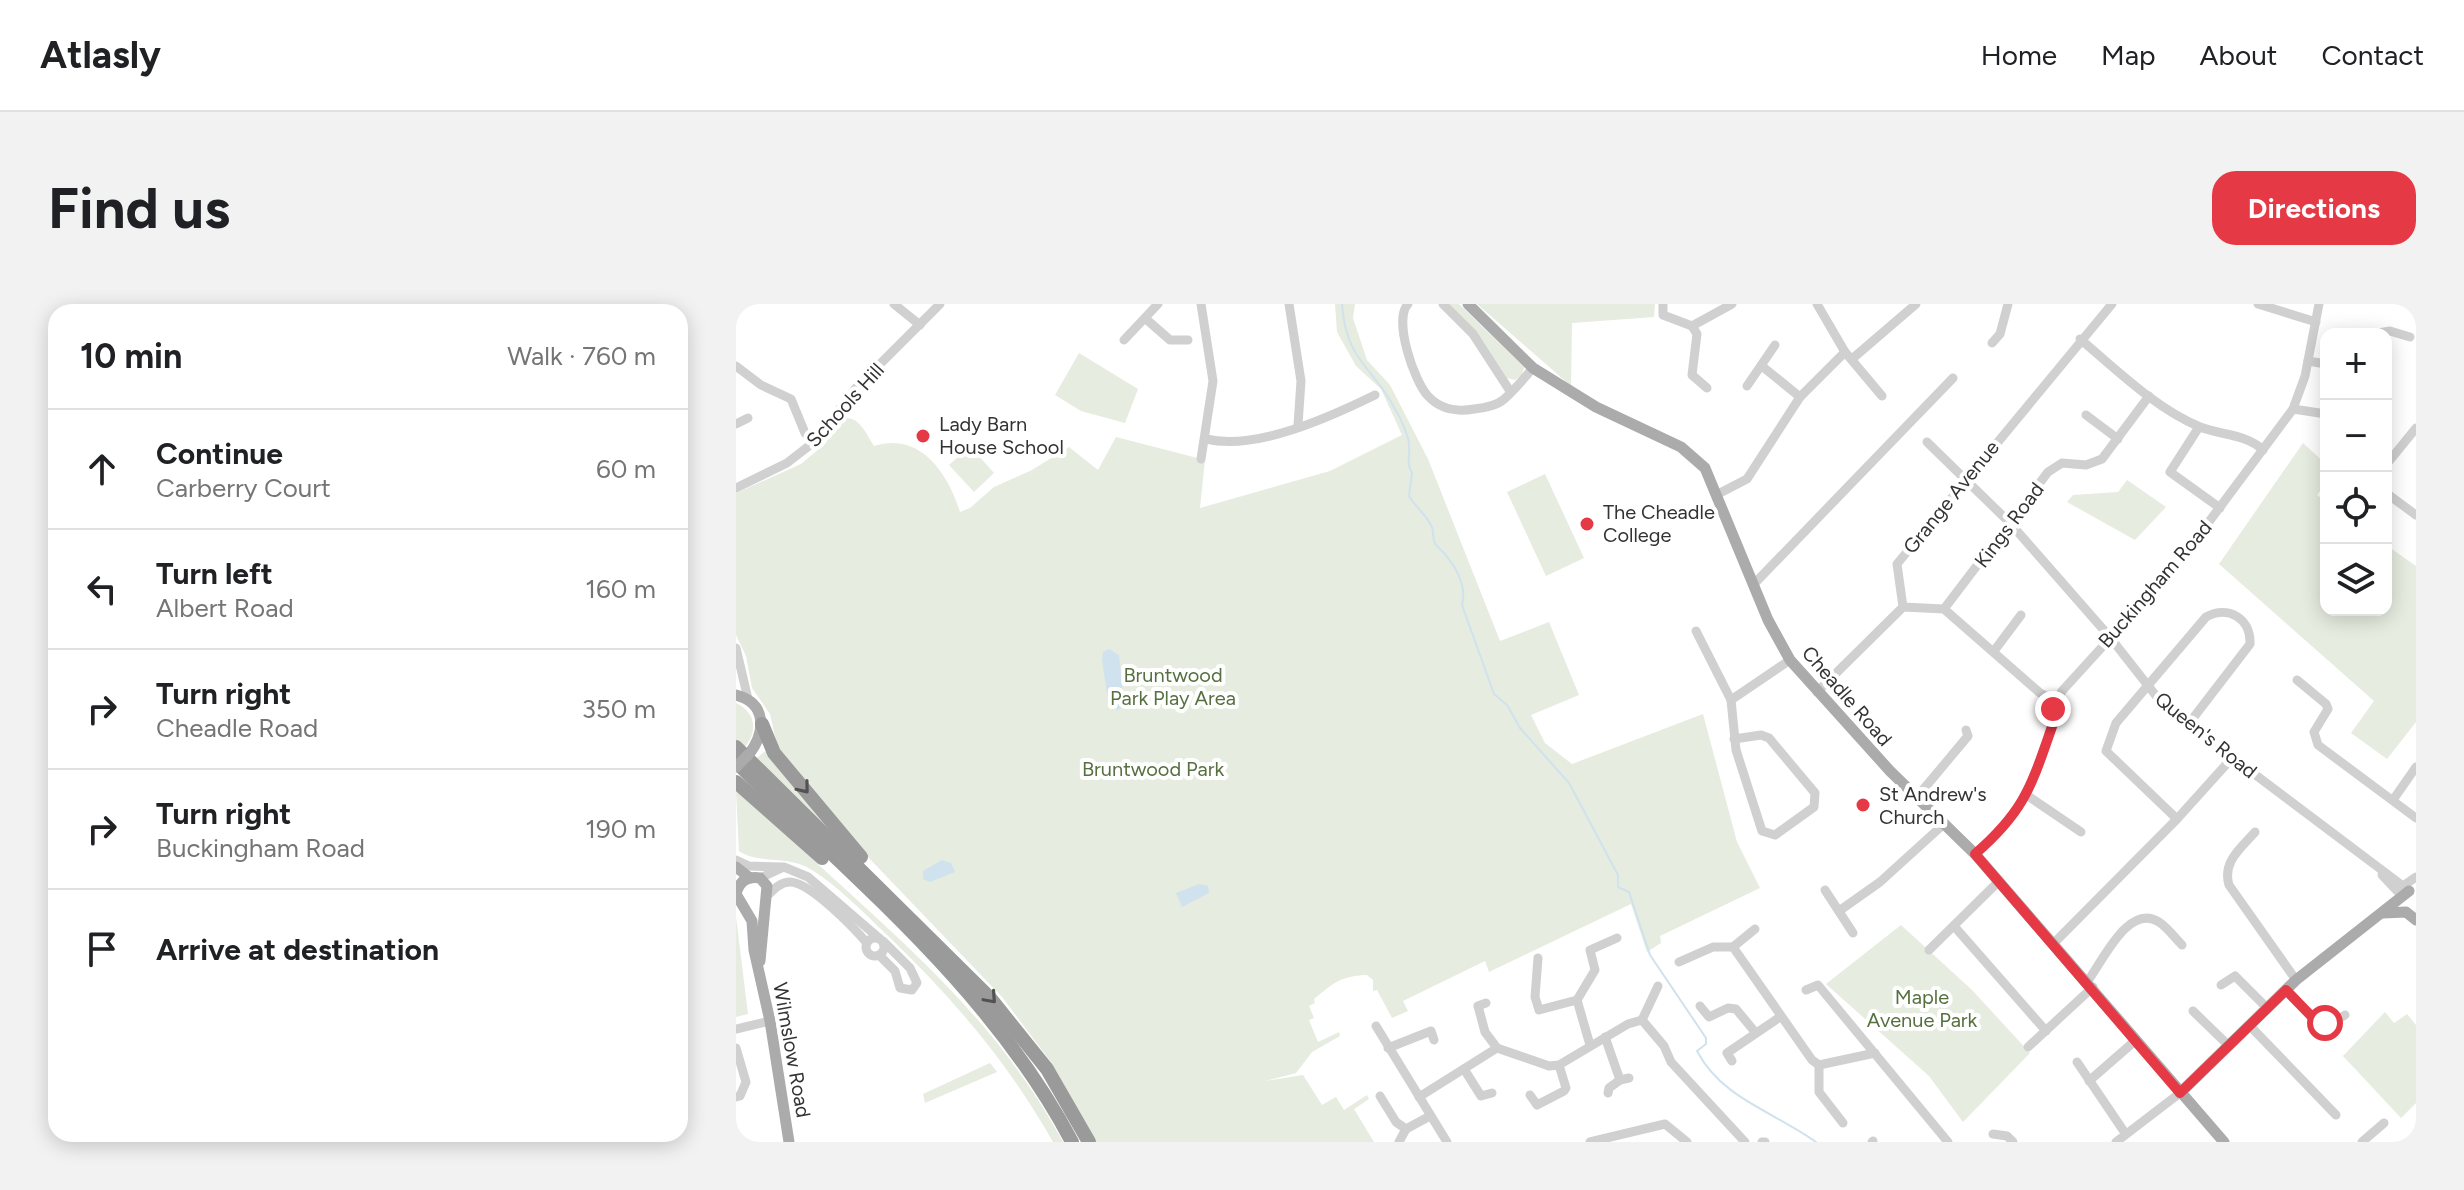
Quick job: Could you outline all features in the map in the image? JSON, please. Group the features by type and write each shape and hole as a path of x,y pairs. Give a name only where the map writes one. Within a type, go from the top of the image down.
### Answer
{"highway":[{"path":"762,724 774,753 1004,1036 1039,1086 1072,1142"},
{"path":"739,757 1017,1030 1060,1090 1089,1142"},
{"path":"736,782 913,926"}],"main road":[{"name":"Cheadle Road","path":"1468,304 1533,368 1596,407 1681,447 1705,468 1790,660 1917,797 1975,854 2224,1142"},
{"path":"739,757 758,741 762,724 759,712 742,697"},
{"path":"736,867 755,878 767,886 767,898 757,907 746,908 736,894 740,885 755,878"},
{"path":"2405,890 2416,902"},
{"path":"2180,1093 2296,980 2405,890"},
{"path":"2405,890 2416,919"},
{"name":"Wilmslow Road","path":"758,964 767,898"},
{"name":"Wilmslow Road","path":"746,908 770,1021 789,1142"},
{"path":"2378,914 2401,911 2416,919"}],"street":[{"path":"894,304 920,325"},
{"name":"Schools Hill","path":"736,488 787,463 814,442 855,389 940,304"},
{"path":"1124,340 1158,304"},
{"path":"1201,304 1213,368 1201,459"},
{"path":"1289,304 1301,381 1298,425"},
{"path":"1408,304 1400,317 1401,329 1419,384 1429,397 1446,408 1462,411 1502,401 1533,368"},
{"path":"1443,304 1473,334 1510,391"},
{"path":"1663,304 1663,315 1692,326 1697,334 1692,375 1707,388"},
{"path":"1692,326 1732,304"},
{"path":"1817,304 1849,356 1882,396"},
{"path":"1718,494 1747,479 1800,397 1916,304"},
{"path":"1992,343 2000,334 2008,304"},
{"name":"Grange Avenue","path":"1903,607 1897,564 2112,304"},
{"path":"2258,304 2316,322"},
{"name":"Buckingham Road","path":"1975,854 2005,828 2028,796 2054,721 2055,701 2109,636 2176,566 2293,409 2308,361 2319,304"},
{"path":"1146,319 1170,340 1188,340"},
{"path":"2392,332 2410,337"},
{"path":"2080,339 2149,396 2199,427 2251,442 2263,450"},
{"path":"1747,386 1763,367 1775,345"},
{"path":"2308,361 2320,363"},
{"path":"736,366 761,385 791,399 805,433 814,442"},
{"path":"1763,367 1800,397"},
{"path":"1754,584 1953,378"},
{"path":"1206,439 1229,442 1321,420 1375,395"},
{"name":"Kings Road","path":"1944,609 2055,466 2062,463 2094,463 2118,439 2149,396"},
{"path":"2293,409 2320,413"},
{"path":"2086,415 2118,439"},
{"path":"736,424 748,418"},
{"path":"2199,427 2170,472 2220,508"},
{"path":"2392,458 2416,428"},
{"name":"Queen's Road","path":"1927,442 1964,482 2010,523 2109,636 2164,706 2405,890"},
{"path":"2392,497 2416,515"},
{"path":"1817,692 1903,607 1912,604 1944,609 2040,693 2055,701"},
{"path":"2177,819 2106,751 2116,723 2145,684 2206,617 2224,612 2241,620 2250,635 2246,653 2187,726"},
{"path":"1994,651 2021,615"},
{"path":"1696,631 1731,700 1734,739 1762,831 1775,835 1814,807 1815,793 1769,738 1761,735 1734,739"},
{"path":"736,648 742,697"},
{"path":"1731,700 1790,660"},
{"path":"2297,680 2317,695 2328,709 2314,732 2318,745 2416,818"},
{"path":"1917,797 1967,737 1966,730"},
{"path":"2053,944 2177,819 2232,758"},
{"path":"2393,800 2416,767"},
{"path":"2028,796 2081,832"},
{"path":"1839,911 1880,882 1945,823"},
{"path":"2255,832 2228,864 2225,874 2229,885 2296,980"},
{"path":"736,860 749,866 784,867 808,877 882,940 910,968 917,983 912,990 900,988 895,971 879,955 868,952 867,943 819,897 795,883 780,885 767,898"},
{"path":"755,878 784,867"},
{"path":"2405,890 2416,877"},
{"path":"1929,950 1998,882"},
{"path":"1825,890 1853,933"},
{"path":"2028,1047 2090,984 2104,953 2135,920 2148,918 2159,922 2182,945"},
{"path":"1954,926 2046,1031"},
{"path":"1733,947 1755,929"},
{"path":"1538,958 1535,997 1539,1010 1577,1000 1595,970 1590,950 1617,938"},
{"path":"867,943 871,939 882,940"},
{"path":"879,955 884,948 882,940"},
{"path":"1679,962 1706,955 1723,945 1733,947 1780,1017 1819,1065 1819,1092 1843,1123"},
{"path":"2221,985 2235,976 2267,1008"},
{"path":"1806,990 1818,985 1948,1142"},
{"path":"1486,1003 1478,1006 1485,1032 1497,1048 1549,1066 1559,1065 1590,1045 1642,1020 1658,986"},
{"path":"2286,990 2325,1030"},
{"path":"1577,1000 1590,1045"},
{"path":"1700,1006 1709,1017 1728,1008 1736,1009 1755,1032"},
{"path":"2193,1011 2229,1046"},
{"path":"2317,1022 2332,1023 2345,1015"},
{"path":"1732,1061 1727,1053 1780,1017"},
{"path":"1642,1020 1664,1046 1671,1062 1745,1142"},
{"path":"736,1029 770,1021"},
{"path":"1376,1026 1447,1142"},
{"path":"2250,1026 2336,1115"},
{"path":"1388,1048 1431,1031 1434,1040"},
{"path":"1605,1037 1624,1079 1609,1088 1608,1093"},
{"path":"2089,1081 2136,1040"},
{"path":"736,1048 746,1082 740,1096 736,1097"},
{"path":"1419,1097 1497,1048"},
{"path":"1819,1065 1875,1053"},
{"path":"2077,1062 2123,1130"},
{"path":"1530,1095 1537,1105 1564,1091 1559,1065"},
{"path":"1464,1069 1481,1096 1492,1093"},
{"path":"2116,1142 2180,1093"},
{"path":"1380,1096 1396,1122 1406,1129"},
{"path":"1399,1142 1406,1129 1430,1116"},
{"path":"2362,1142 2384,1123"},
{"path":"1592,1142 1665,1124 1687,1142"},
{"path":"1993,1134 2007,1136 2013,1142"}],"green space":[{"name":"Bruntwood Park","path":"1335,304 1355,304 1353,318 1367,360 1390,385 1428,459 1500,641 1549,622 1579,695 1531,715 1545,743 1572,764 1703,714 1737,842 1760,888 1660,936 1661,943 1647,952 1631,904 1489,972 1485,961 1403,1001 1408,1011 1392,1018 1377,990 1373,991 1373,980 1367,975 1348,977 1330,986 1309,1006 1314,1018 1309,1020 1318,1042 1339,1032 1340,1036 1312,1052 1296,1073 1265,1081 1303,1075 1322,1105 1336,1097 1344,1110 1367,1095 1369,1099 1354,1109 1374,1142 1096,1142 1051,1062 1002,997 867,856 779,754 770,714 752,688 746,656 736,635 736,493 801,464 826,443 837,420 844,418 860,424 874,446 905,444 930,459 948,483 960,512 970,508 994,487 1032,470 1069,447 1098,470 1116,437 1205,460 1200,508 1330,471 1402,435 1381,389 1356,366 1337,332"},
{"path":"1449,304 1459,304 1524,367 1522,375 1515,380 1507,378 1483,341"},
{"path":"1477,304 1655,304 1654,317 1572,323 1571,386"},
{"path":"1079,353 1138,389 1125,423 1081,411 1055,395"},
{"path":"2303,443 2320,459 2320,491 2317,495 2320,497 2320,616 2392,616 2392,549 2416,566 2416,722 2387,759 2351,733 2374,701 2219,564"},
{"path":"970,446 994,473 974,492 949,465"},
{"path":"1545,474 1584,558 1546,576 1507,492"},
{"path":"2127,480 2166,507 2135,540 2067,502 2073,495 2118,492"},
{"path":"736,703 748,712 753,724 751,736 743,749 736,742"},
{"path":"767,750 853,854 754,760"},
{"path":"736,792 747,796 958,997 996,1041 1031,1089 1063,1142 1053,1142 998,1057 956,1006 850,900 803,865 756,858 739,851"},
{"path":"736,917 748,1014 736,1017"},
{"name":"Maple Avenue Park","path":"1901,925 1972,990 2030,1053 1963,1122 1929,1076 1826,984"},
{"path":"2385,1012 2394,1023 2407,1014 2416,1025 2416,1103 2401,1118 2343,1056"},
{"path":"990,1063 997,1072 925,1103 923,1094"}],"water":[{"path":"1109,649 1119,655 1124,707 1117,710 1109,707 1102,660 1103,652"},
{"path":"942,860 951,863 955,872 930,882 923,879 923,871"},
{"path":"1199,884 1208,886 1209,893 1182,907 1176,893"}],"waterway":[{"path":"1342,304 1349,339 1387,395 1405,431 1412,473 1409,496 1430,522 1436,545 1461,580 1462,605 1494,694 1507,705 1520,728 1569,783 1618,875 1618,887 1629,892 1650,955 1706,1038 1706,1044 1697,1051 1708,1067 1735,1093 1816,1142"}],"place":[{"name":"Lady Barn House School","path":"923,436"},
{"name":"The Cheadle College","path":"1587,524"},
{"name":"St Andrew's Church","path":"1863,805"}],"route":[{"path":"2053,709 2054,721 2028,796 2005,828 1975,854 2093,987 2180,1093 2286,990 2317,1022 2325,1023"}],"park label":[{"name":"Bruntwood Park Play Area","path":"1173,686"}]}
